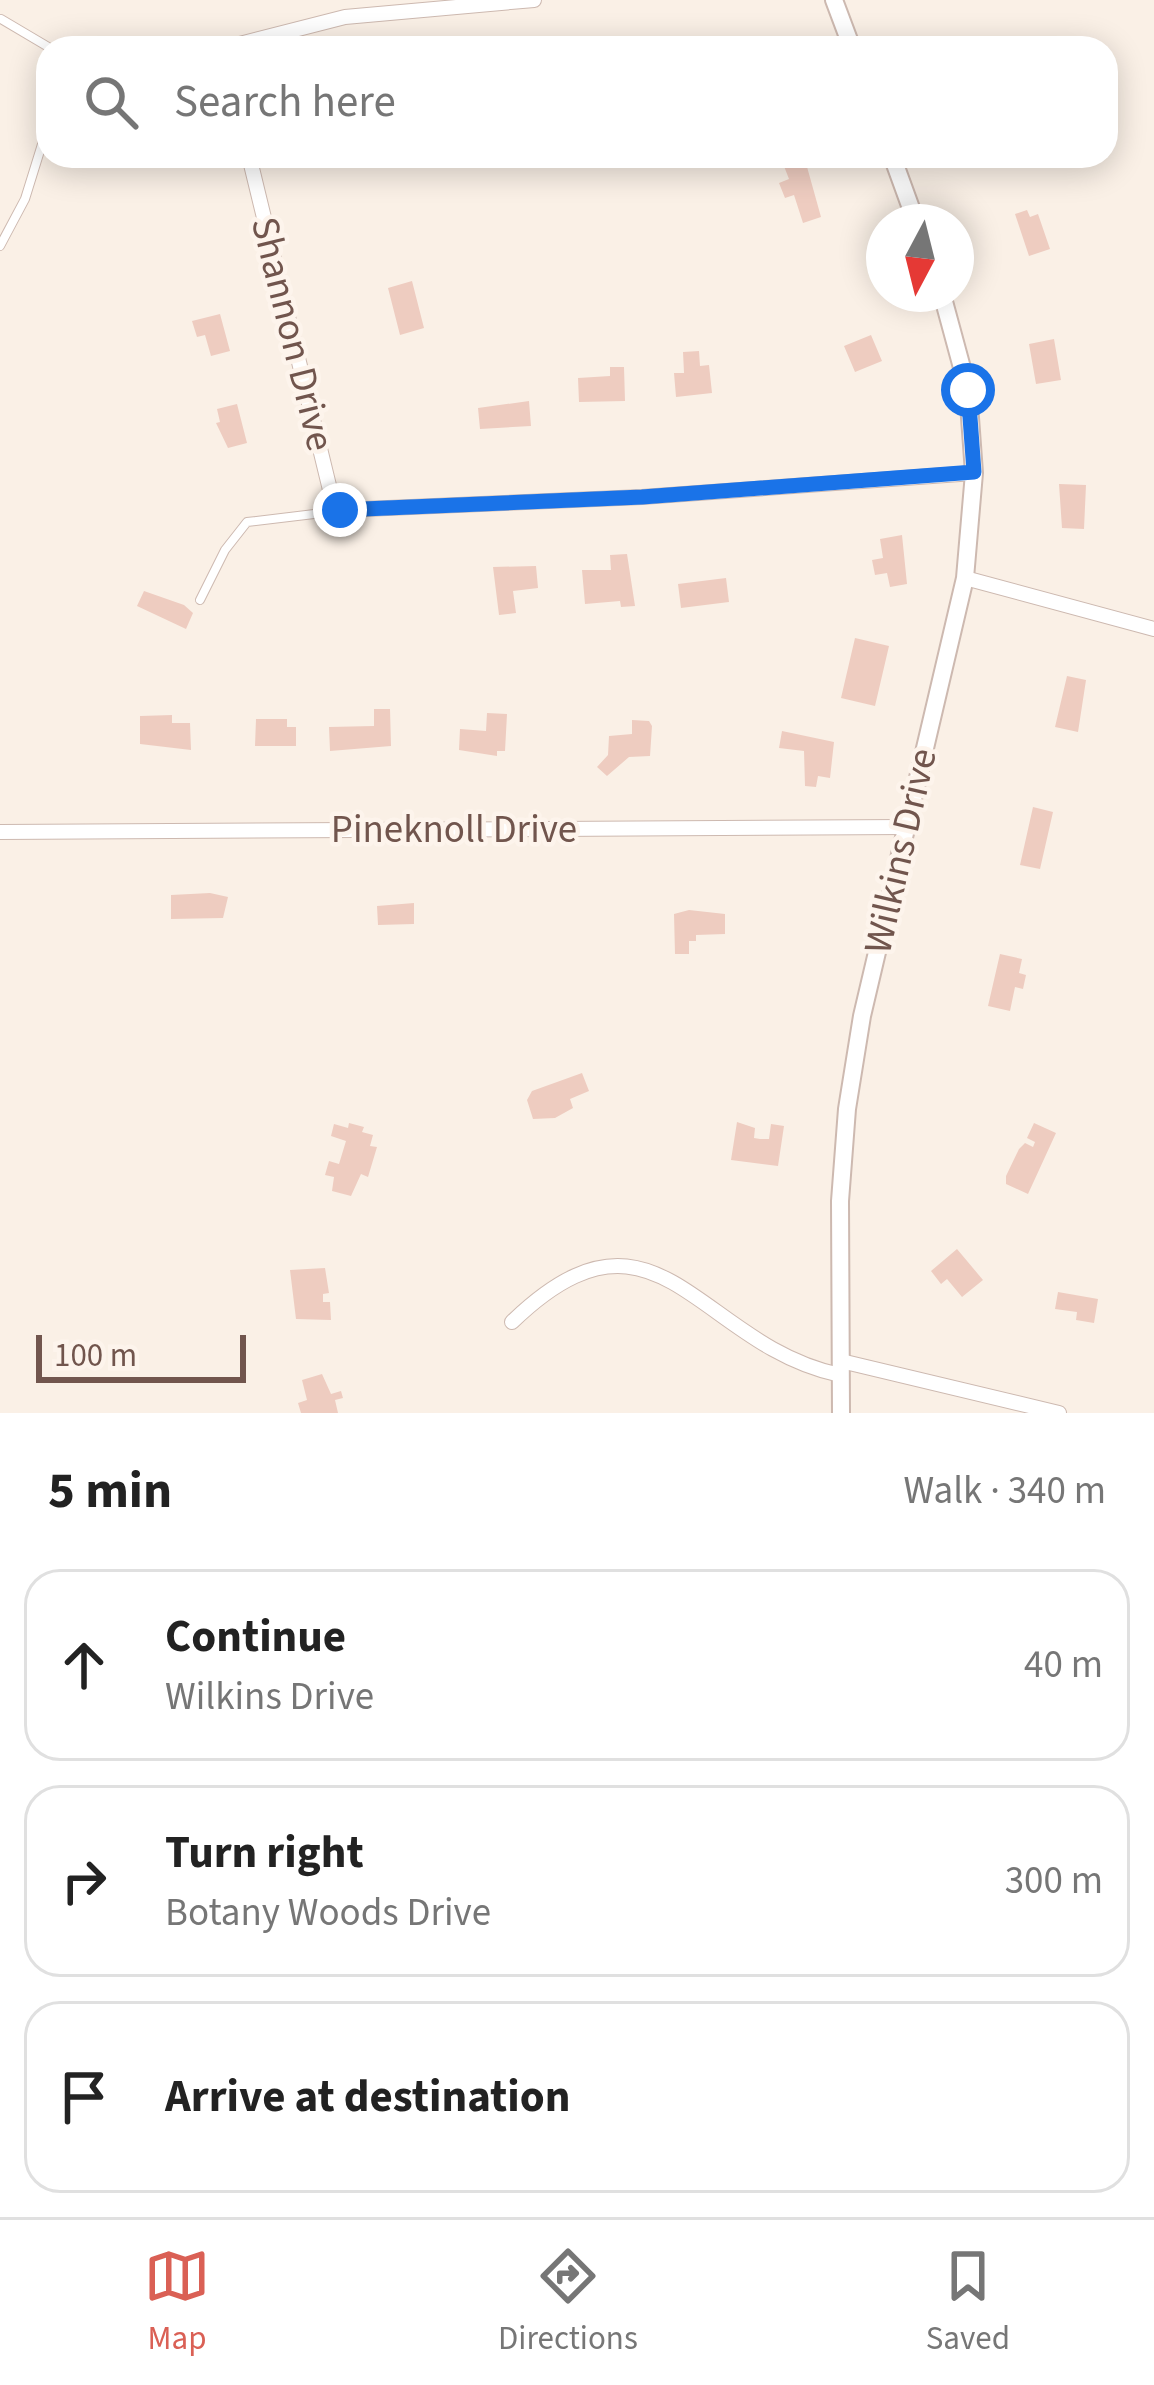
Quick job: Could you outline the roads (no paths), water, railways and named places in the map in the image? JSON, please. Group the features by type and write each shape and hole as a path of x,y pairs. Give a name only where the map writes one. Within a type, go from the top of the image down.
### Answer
{"street":[{"path":"270,36 345,17 534,0"},
{"path":"834,0 848,36"},
{"name":"Shannon Drive","path":"251,168 332,498 340,510"},
{"path":"896,168 909,204"},
{"name":"Wilkins Drive","path":"841,1413 840,1201 847,1109 862,1016 965,578 974,472 968,390 947,312"},
{"path":"340,510 642,497 974,472"},
{"path":"965,578 1154,629"},
{"name":"Pineknoll Drive","path":"0,832 907,827"},
{"path":"512,1322 564,1279 594,1264 624,1264 666,1278 759,1343 810,1368 841,1368 1059,1413"}],"lane":[{"path":"0,19 36,40"},
{"path":"0,246 25,199 36,164"},
{"path":"200,600 225,550 247,522 340,510"}]}
